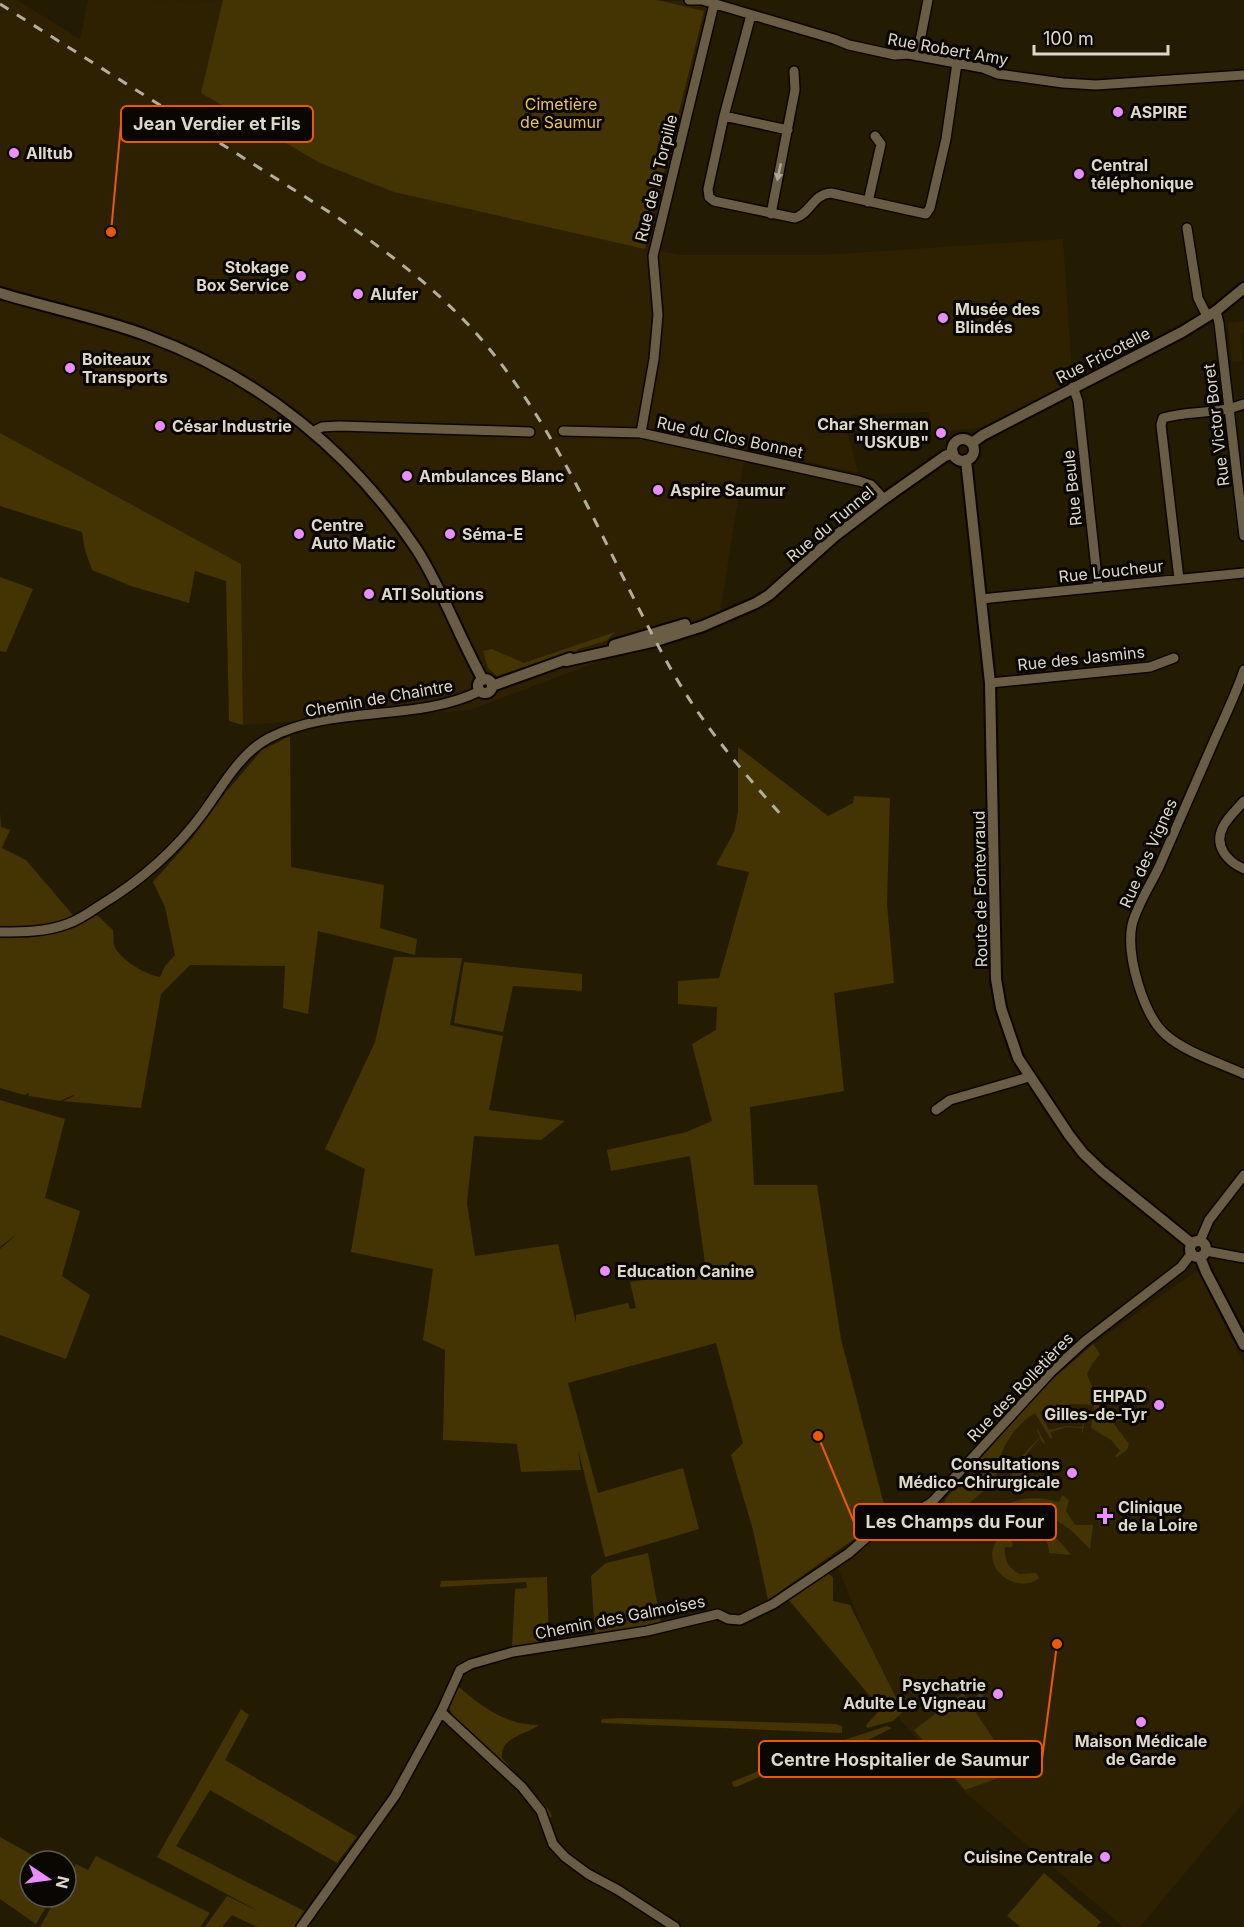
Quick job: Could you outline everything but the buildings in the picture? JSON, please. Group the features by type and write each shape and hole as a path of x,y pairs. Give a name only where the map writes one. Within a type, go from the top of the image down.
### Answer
{"street":[{"name":"Rue Robert Amy","path":"689,0 702,0 849,45 895,55 917,56 983,68 998,74 1063,83 1096,85 1244,75"},
{"path":"917,56 928,0"},
{"name":"Rue de la Torpille","path":"641,433 654,359 658,315 653,256 714,4"},
{"path":"751,15 724,116 708,189 709,197 714,201 795,218 800,217 820,195 824,194 926,214 930,208 946,139 957,63"},
{"path":"771,214 795,90 794,71"},
{"path":"724,116 788,130"},
{"path":"868,202 880,144 874,136"},
{"name":"Rue Victor Boret","path":"1187,228 1198,298 1212,314 1219,316 1243,508 1244,536"},
{"name":"Rue Fricotelle","path":"972,443 983,435 1182,332 1212,314 1244,288"},
{"path":"0,293 148,336 186,352 218,367 268,398 314,431 375,495 417,552 449,610 485,685"},
{"name":"Rue Beule","path":"1074,387 1078,401 1098,586"},
{"path":"1179,579 1161,425 1163,418 1230,410 1244,404"},
{"path":"314,431 322,427 339,426 530,432"},
{"name":"Rue du Clos Bonnet","path":"563,431 641,433 859,481 871,485 884,499"},
{"path":"966,439 972,443 974,453 966,460 957,459 953,453 954,445 959,440 966,439"},
{"name":"Rue du Tunnel","path":"485,685 566,661 656,641 703,626 756,603 769,595 835,536 945,456 953,453"},
{"name":"Route de Fontevraud","path":"966,460 990,683 996,979 1014,1049 1029,1077 1083,1153 1102,1172 1198,1249 1206,1272 1244,1345"},
{"name":"Rue Loucheur","path":"981,599 1244,573"},
{"name":"Rue des Jasmins","path":"990,683 1150,667 1174,658"},
{"name":"Rue des Vignes","path":"1244,670 1156,873 1138,908 1132,923 1130,948 1131,961 1146,1003 1164,1034 1184,1047 1244,1074"},
{"name":"Chemin de Chaintre","path":"0,932 37,931 67,924 123,891 174,848 245,757 269,738 308,724 338,718 440,705 466,698 485,685"},
{"path":"1244,801 1223,827 1219,838 1222,852 1233,864 1244,868"},
{"path":"936,1110 950,1100 1029,1077"},
{"name":"Rue des Rolletières","path":"932,1502 1051,1372 1085,1341 1181,1267 1198,1249 1209,1220 1244,1175"},
{"path":"1198,1249 1244,1258"},
{"name":"Chemin des Galmoises","path":"441,1712 460,1670 471,1664 513,1652 647,1630 718,1614 728,1619 740,1620 773,1604 849,1552 891,1516 916,1512 932,1502"},
{"path":"301,1927 395,1796 441,1712 522,1787 541,1811 553,1844 565,1857 588,1874 618,1890 675,1927"}],"shaded area":[{"path":"0,0 17,0 80,39 88,0 719,1 660,251 681,255 822,255 1063,239 1073,387 980,428 932,432 928,412 852,415 847,431 858,473 746,448 718,627 627,651 470,710 243,725 241,564 0,433"},
{"path":"1244,321 1244,331 1240,334 1243,361 1232,362 1228,323"},
{"path":"1198,1270 1244,1363 1244,1802 1140,1927 1123,1927 966,1793 900,1720 838,1568 894,1522 929,1514 1054,1378 1093,1344"}],"green space":[{"name":"Cimetière de Saumur","path":"223,0 657,0 704,11 645,249 394,192 320,163 201,93"},
{"path":"0,433 241,564 243,725 229,721 226,581 195,571 189,603 131,586 92,570 82,532 0,506"},
{"path":"0,577 33,589 6,652 0,651"},
{"path":"615,632 606,641 578,649 577,652 571,651 497,676 488,668 483,651 492,649 524,663"},
{"path":"290,736 291,867 384,885 380,928 417,939 415,955 318,931 308,1014 283,1008 285,966 190,965 161,994 141,1108 63,1101 73,1095 60,1101 0,1088 0,812 1,827 10,830 2,848 26,860 72,914 98,916 113,930 114,945 127,961 141,970 160,977 165,966 175,955 165,907 153,882 193,837 226,792 262,750"},
{"path":"738,747 828,816 853,803 854,796 890,798 887,904 894,983 834,993 844,1091 750,1107 754,1185 817,1185 841,1339 887,1516 768,1600 753,1530 731,1455 743,1443 716,1343 568,1383 598,1493 683,1468 699,1529 605,1557 578,1449 581,1470 521,1472 517,1444 443,1440 445,1350 423,1340 433,1269 351,1252 365,1169 325,1149 375,1042 394,957 462,958 450,1025 503,1036 489,1110 565,1121 541,1140 474,1136 467,1203 475,1256 558,1244 576,1323 576,1315 628,1303 630,1309 636,1308 630,1282 706,1270 690,1156 611,1171 607,1150 686,1132 712,1121 692,1044 716,1030 717,1007 678,1004 678,981 719,978 749,872 716,865 734,832 738,812"},
{"path":"464,962 582,974 582,991 513,986 503,1032 454,1023"},
{"path":"0,1100 65,1119 45,1198 80,1211 62,1276 90,1295 66,1359 0,1335 0,1249 18,1233 0,1247"},
{"path":"1093,1344 1100,1354 1087,1374 1097,1401 1129,1444 1127,1450 1115,1456 1120,1451 1111,1440 1091,1428 1094,1405 1072,1404 1040,1412 1049,1430 1067,1426 1082,1427 1085,1420 1082,1435 1082,1428 1067,1427 1050,1432 1053,1438 1050,1438 1035,1413 1019,1426 1007,1442 999,1461 996,1481 958,1512 962,1517 955,1521 943,1506 946,1498 1021,1412 1054,1378"},
{"path":"1037,1430 1045,1443 1040,1438 1025,1456 1022,1463 1028,1466 1026,1478 1022,1482 1015,1482 1011,1477 1014,1461 1020,1463 1023,1455 1040,1437"},
{"path":"1062,1495 1069,1500 1066,1511 1075,1525 1093,1525 1090,1549 1072,1531 1052,1517 1053,1510 1042,1507 1033,1506 1009,1511 985,1527 990,1534 981,1538 969,1537 964,1532 964,1527 968,1523 973,1528 1003,1506 1013,1502 1033,1498 1059,1502"},
{"path":"1030,1521 1042,1522 1040,1528 1057,1539 1071,1555 1049,1553 1048,1544 1040,1534 1027,1530 1027,1536 1024,1536 1015,1528 1018,1524"},
{"path":"1002,1534 1008,1536 1013,1544 1012,1547 1005,1547 1006,1560 1012,1569 1020,1574 1036,1573 1039,1578 1030,1583 1020,1584 1001,1575 992,1557 994,1546"},
{"path":"648,1553 661,1624 595,1635 591,1576 606,1563"},
{"path":"824,1571 833,1577 833,1601 850,1605 903,1712 893,1721 867,1728 866,1725 881,1709 787,1598"},
{"path":"547,1577 549,1643 512,1648 515,1589 527,1588 526,1582 440,1587 441,1581"},
{"path":"458,1686 495,1713 516,1722 539,1725 509,1741 502,1751 502,1758 549,1810 552,1816 547,1821 454,1717 449,1708"},
{"path":"963,1693 1015,1772 965,1790 914,1730"},
{"path":"241,1709 249,1715 225,1760 357,1837 337,1863 210,1790 176,1846 304,1911 294,1927 257,1927 232,1915 222,1927 205,1927 227,1896 260,1912 157,1857"},
{"path":"602,1719 836,1724 842,1726 842,1733 602,1723 601,1721"},
{"path":"887,1726 892,1728 866,1741 785,1766 736,1787 733,1786 732,1782 798,1755"},
{"path":"0,1837 22,1849 18,1849 18,1909 45,1909 36,1924 0,1899"},
{"path":"96,1856 210,1913 200,1927 40,1927 50,1909 78,1909 78,1865 88,1870"},
{"path":"1044,1873 1101,1922 1096,1927 1021,1927 1007,1916"}],"tunnel":[{"path":"977,1696 981,1700"}],"railway":[{"path":"0,4 337,217 414,274 466,322 511,378 538,418 585,501 649,629 696,710 752,782 782,816"}],"place":[{"name":"ASPIRE","path":"1118,112"},
{"name":"Alltub","path":"14,153"},
{"name":"Central téléphonique","path":"1079,174"},
{"name":"Jean Verdier et Fils","path":"111,232"},
{"name":"Stokage Box Service","path":"301,276"},
{"name":"Alufer","path":"358,294"},
{"name":"Musée des Blindés","path":"943,318"},
{"name":"Boiteaux Transports","path":"70,368"},
{"name":"César Industrie","path":"160,426"},
{"name":"Char Sherman \"USKUB\"","path":"941,433"},
{"name":"Ambulances Blanc","path":"407,476"},
{"name":"Aspire Saumur","path":"658,490"},
{"name":"Centre Auto Matic","path":"299,534"},
{"name":"Séma-E","path":"450,534"},
{"name":"ATI Solutions","path":"369,594"},
{"name":"Education Canine","path":"605,1271"},
{"name":"EHPAD Gilles-de-Tyr","path":"1159,1405"},
{"name":"Les Champs du Four","path":"818,1436"},
{"name":"Consultations Médico-Chirurgicale","path":"1072,1473"},
{"name":"Clinique de la Loire","path":"1105,1516"},
{"name":"Centre Hospitalier de Saumur","path":"1057,1644"},
{"name":"Psychatrie Adulte Le Vigneau","path":"998,1694"},
{"name":"Maison Médicale de Garde","path":"1141,1722"},
{"name":"Cuisine Centrale","path":"1105,1857"}]}
